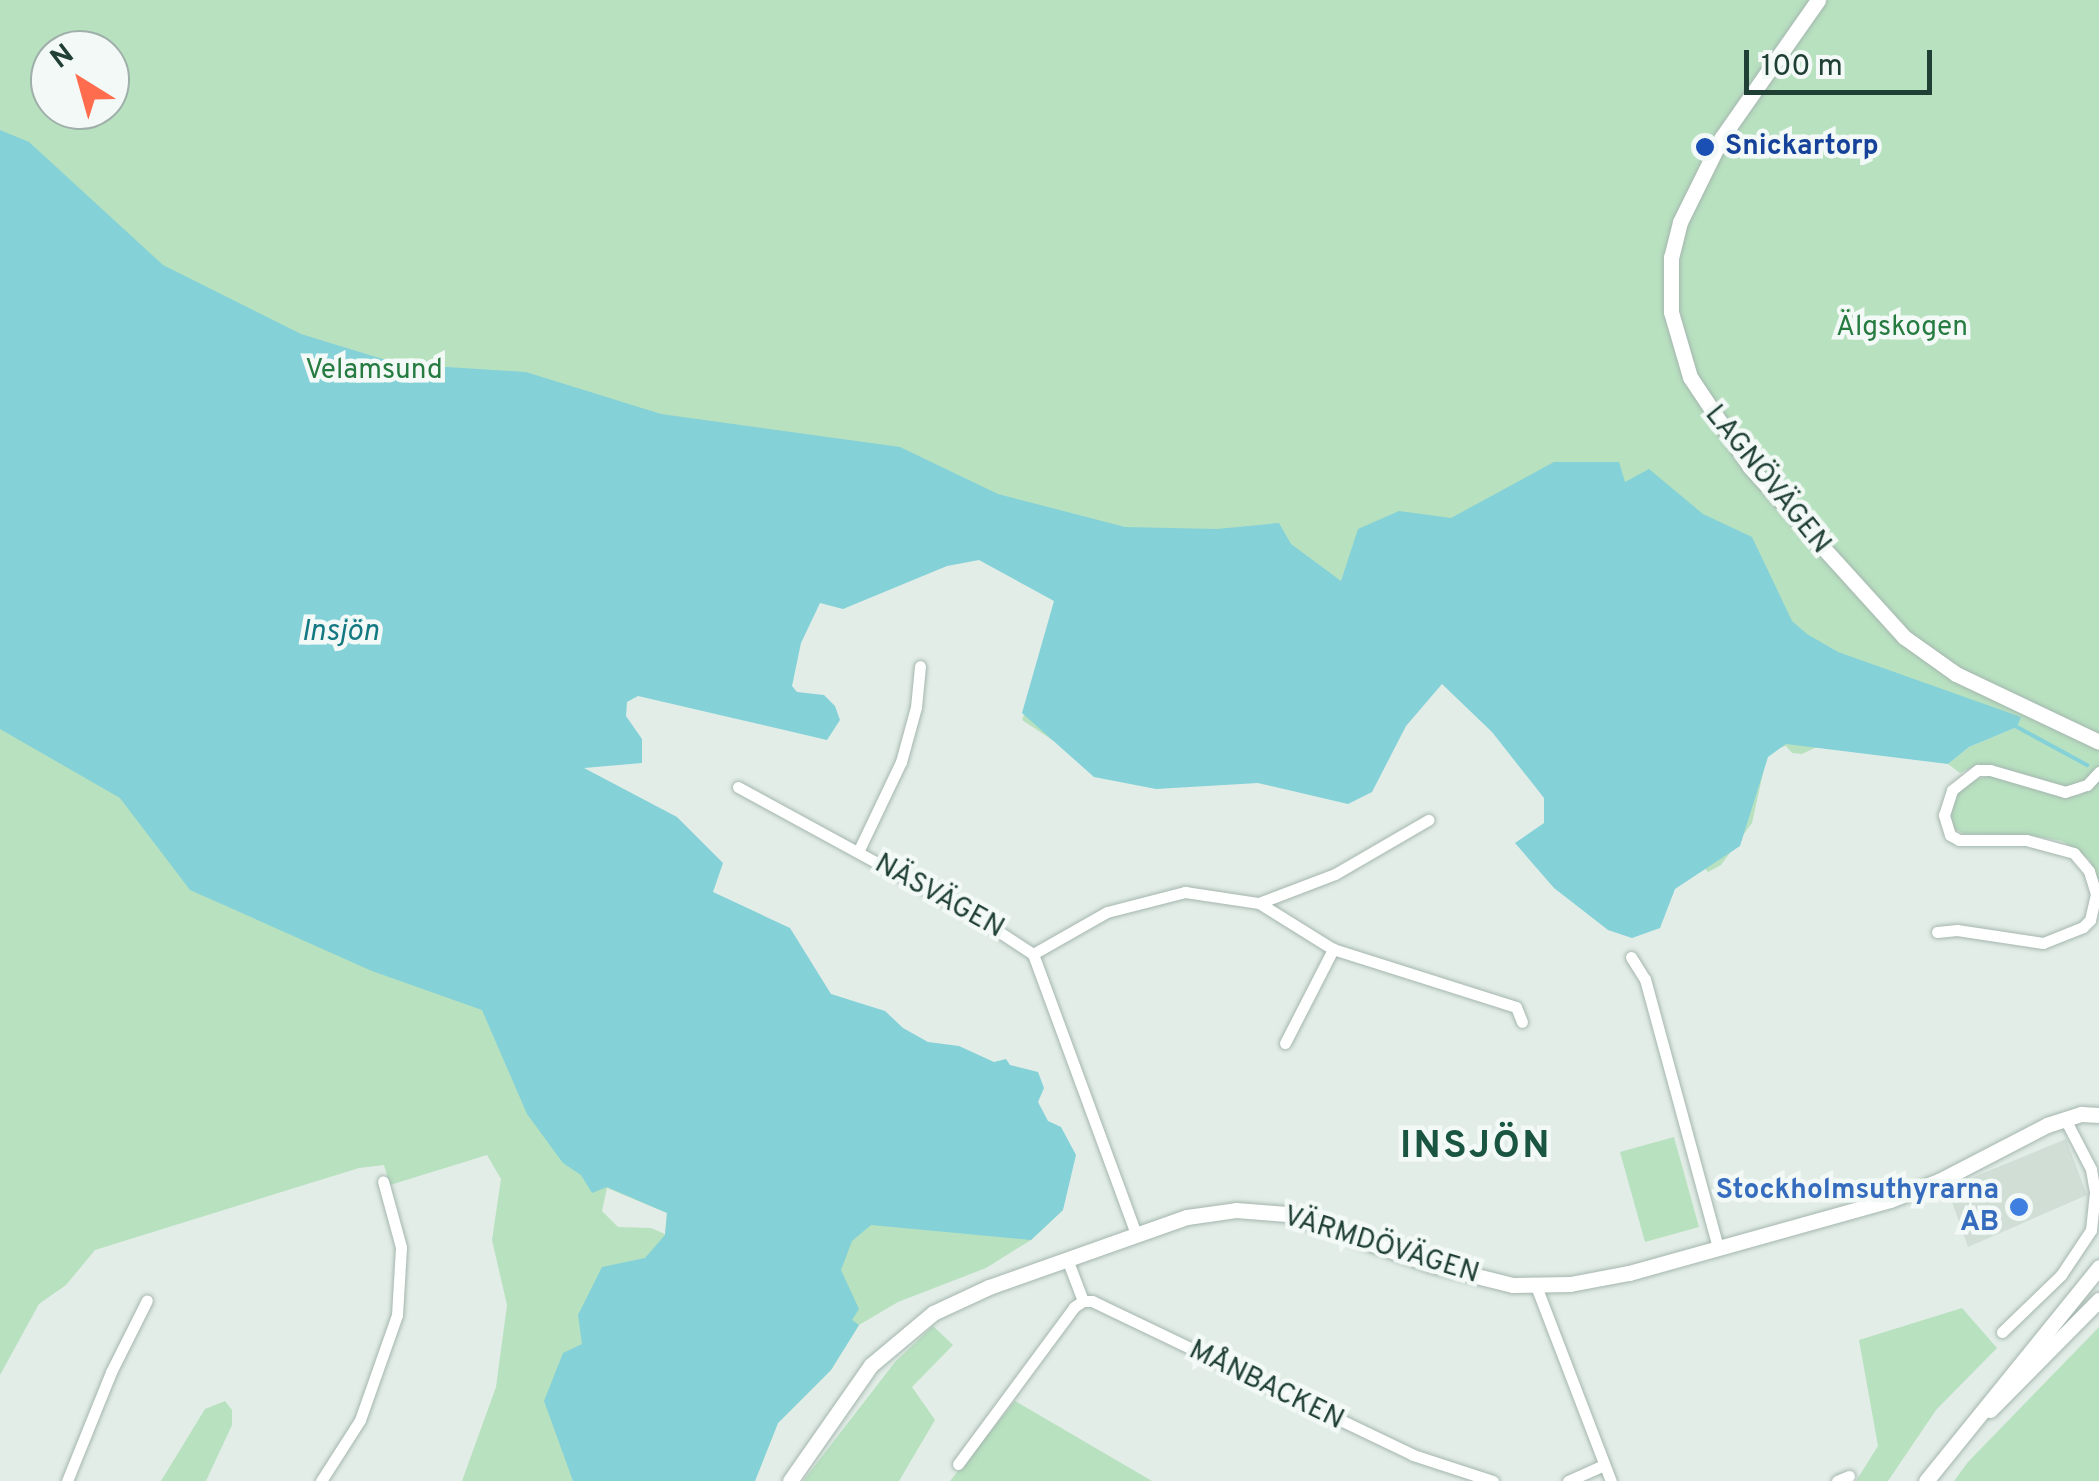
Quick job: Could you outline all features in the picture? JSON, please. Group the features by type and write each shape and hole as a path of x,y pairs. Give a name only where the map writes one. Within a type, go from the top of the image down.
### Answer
{"main road":[{"name":"LAGNÖVÄGEN","path":"1818,0 1722,138 1680,222 1672,257 1671,312 1690,377 1750,467 1904,637 1956,674 2099,742"},
{"name":"VÄRMDÖVÄGEN","path":"790,1481 871,1365 910,1329 988,1287 1204,1213 1287,1214 1432,1265 1512,1285 1596,1281 1902,1195 2065,1119 2099,1115"},
{"path":"1926,1481 2099,1267"},
{"path":"1976,1422 2008,1396 2099,1300"}],"street":[{"path":"858,852 900,762 916,707 920,666"},
{"path":"1937,932 1957,930 2043,943 2083,927 2090,920 2096,894 2089,871 2074,853 2026,840 1960,840 1950,835 1944,815 1952,790 1978,770 2065,792 2077,791 2096,776"},
{"name":"NÄSVÄGEN","path":"738,787 1010,936 1033,954 1136,1234"},
{"path":"1259,903 1335,874 1428,820"},
{"path":"1033,954 1130,903 1185,892 1259,903 1333,948 1516,1007 1522,1022"},
{"path":"1285,1043 1333,948"},
{"path":"1630,957 1644,979 1718,1248"},
{"path":"2002,1332 2061,1275 2091,1230 2095,1192 2090,1168 2065,1119"},
{"path":"322,1481 360,1420 397,1315 401,1247 383,1182"},
{"path":"958,1464 1074,1307 1083,1301 1067,1260"},
{"path":"1536,1286 1612,1481"},
{"path":"67,1481 111,1372 148,1300"},
{"name":"MÅNBACKEN","path":"1083,1301 1092,1301 1413,1455 1493,1481"},
{"path":"1568,1481 1604,1465"}],"shaded area":[{"path":"2066,1139 2087,1195 1968,1247 1947,1188"}],"green space":[{"name":"Velamsund","path":"0,0 2099,0 2099,770 2085,781 2065,787 1975,766 1960,773 1948,764 1969,747 2017,727 1821,745 1802,754 1792,753 1786,746 1768,751 1752,823 1721,865 1708,872 1683,842 1452,655 1090,765 1022,720 1049,647 1091,584 971,535 601,664 546,783 660,906 1063,1210 1031,1240 986,1268 898,1302 859,1325 831,1370 778,1423 755,1481 462,1481 496,1387 507,1305 492,1240 501,1179 487,1155 390,1185 384,1165 359,1168 95,1250 66,1285 39,1304 0,1375","holes":["607,1188 667,1213 665,1234 651,1228 618,1227 602,1211"]},
{"path":"1992,775 2063,797 2080,795 2099,782 2099,883 2089,859 2062,841 2027,835 1964,834 1952,827 1949,817 1955,793 1970,781"},
{"path":"1674,1137 1699,1227 1645,1242 1620,1152"},
{"path":"1962,1308 1997,1348 1936,1410 1888,1481 1856,1481 1878,1446 1859,1340"},
{"path":"933,1326 953,1345 912,1387 935,1420 899,1481 803,1481 895,1362"},
{"path":"2099,1327 2099,1481 1954,1481 1968,1462"},
{"path":"225,1401 232,1410 232,1425 206,1481 161,1481 205,1409"},
{"path":"1015,1401 1152,1481 950,1481"}],"water":[{"name":"Insjön","path":"0,130 29,142 163,265 301,334 399,364 526,372 661,414 900,447 998,494 1125,527 1217,529 1279,523 1291,544 1341,581 1358,529 1399,511 1451,518 1554,462 1619,462 1625,482 1649,469 1703,514 1752,537 1792,621 1807,634 1838,652 2021,717 2017,727 1969,747 1948,764 1786,744 1768,757 1740,846 1675,889 1660,928 1632,938 1608,930 1554,888 1515,843 1544,823 1544,798 1492,732 1442,684 1406,726 1372,792 1348,804 1258,783 1156,789 1094,777 1022,713 1054,601 979,560 947,566 843,609 820,603 801,643 792,686 797,692 824,695 835,706 840,720 827,740 638,696 627,702 626,716 642,739 642,763 584,768 677,817 723,863 713,892 790,928 831,994 885,1011 903,1028 928,1042 959,1046 994,1062 1006,1059 1010,1065 1038,1072 1044,1088 1038,1102 1048,1121 1061,1127 1076,1155 1063,1210 1031,1240 871,1225 852,1241 841,1270 859,1309 852,1320 859,1325 831,1370 778,1423 755,1481 573,1481 544,1401 563,1353 582,1344 578,1315 602,1267 645,1258 665,1235 667,1213 607,1187 592,1193 581,1175 563,1163 527,1114 482,1010 372,971 190,890 120,798 0,729"}],"waterway":[{"path":"2017,727 2087,765"}],"place":[{"name":"Snickartorp","path":"1705,147"},
{"name":"Stockholmsuthyrarna AB","path":"2019,1207"}],"district":[{"name":"INSJÖN","path":"1476,1148"}],"park label":[{"name":"Älgskogen","path":"1902,328"}]}
